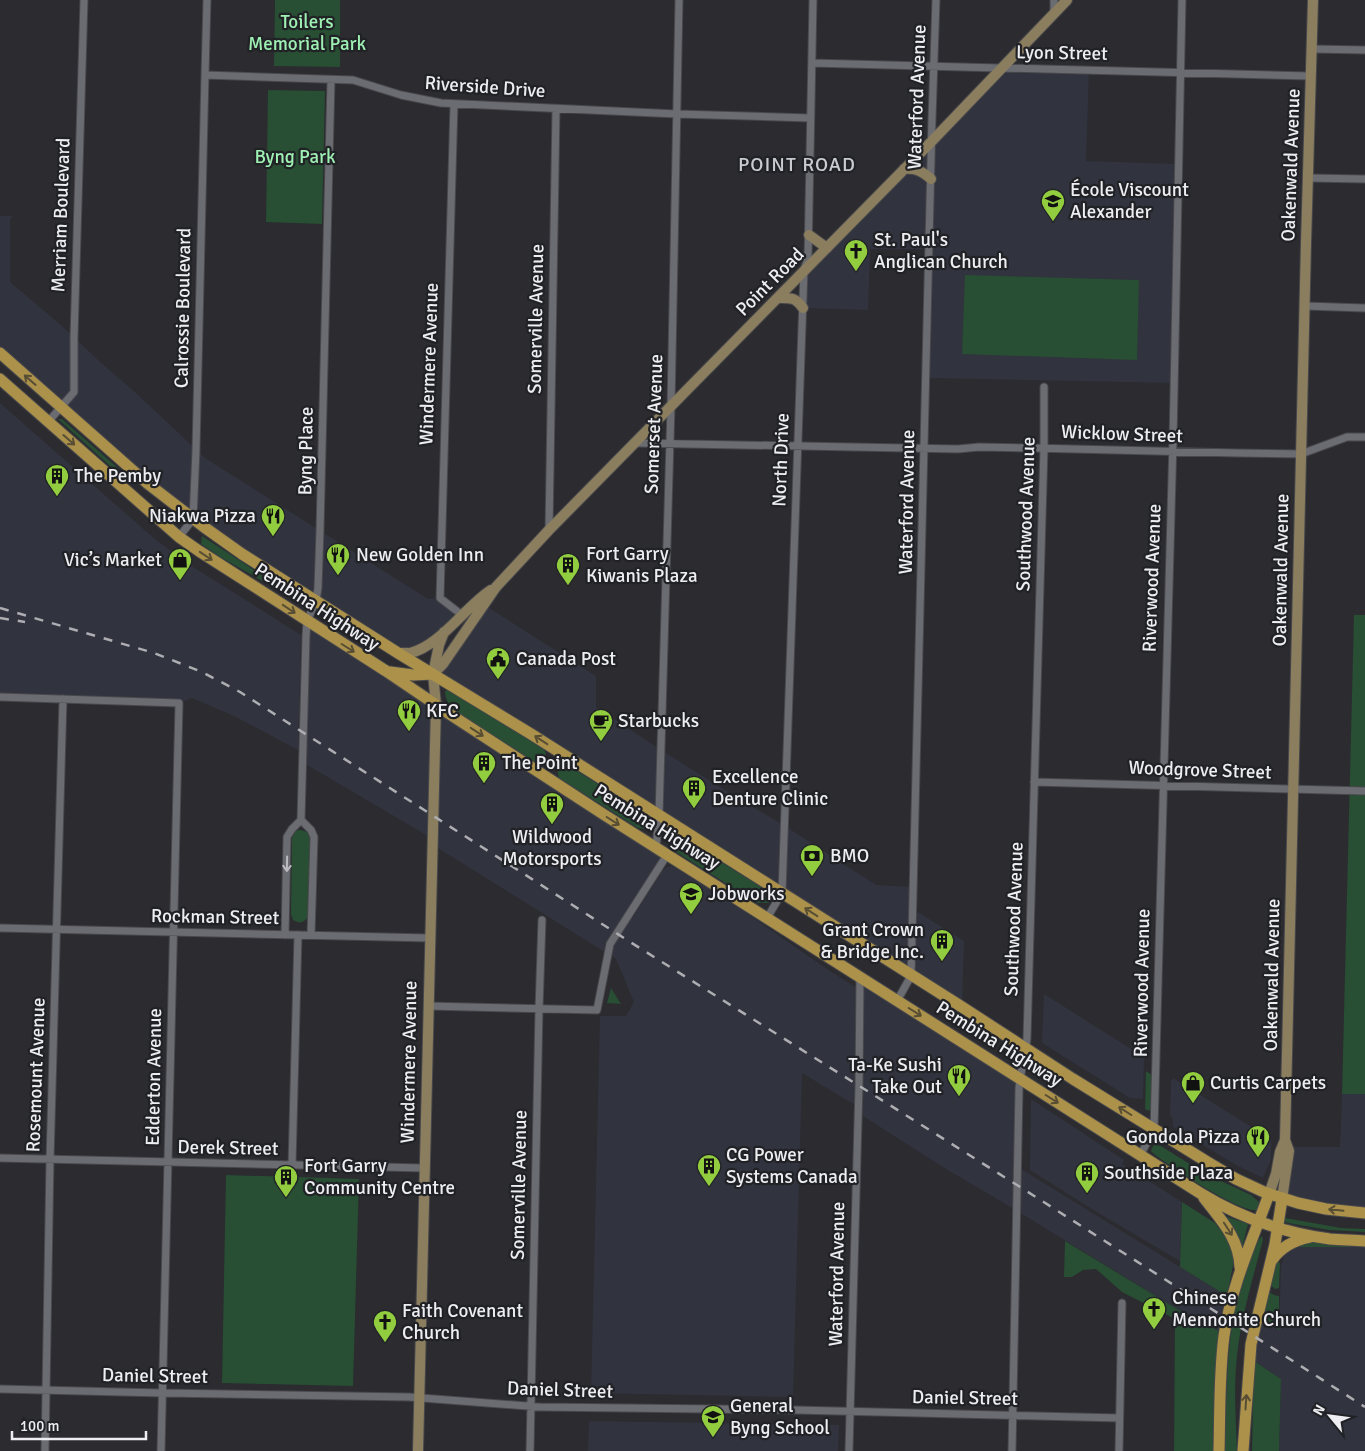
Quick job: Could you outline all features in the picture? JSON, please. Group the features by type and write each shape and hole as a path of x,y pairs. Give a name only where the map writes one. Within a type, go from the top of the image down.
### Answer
{"main road":[{"name":"Pembina Highway","path":"0,353 147,483 242,554 398,653 523,729 1154,1129 1223,1172 1269,1194 1282,1199 1326,1209 1365,1212"},
{"name":"Pembina Highway","path":"0,379 179,537 226,569 386,671 656,848 1200,1193 1227,1208 1278,1227 1318,1237 1365,1241"},
{"path":"0,390 32,408"},
{"path":"386,671 413,675 433,674"},
{"path":"1200,1193 1232,1234 1239,1256 1240,1273"},
{"path":"1219,1451 1224,1336 1240,1273 1269,1194"},
{"path":"1243,1451 1251,1344 1278,1227 1282,1199"},
{"path":"1270,1264 1279,1252 1289,1244 1300,1239 1318,1237"}],"street":[{"name":"Merriam Boulevard","path":"48,422 74,392 84,0"},
{"path":"205,75 207,0"},
{"name":"Somerset Avenue","path":"656,848 659,815 671,407 679,0"},
{"name":"North Drive","path":"767,918 782,893 804,270 808,258 809,235 813,0"},
{"name":"Waterford Avenue","path":"897,1001 911,976 936,0"},
{"path":"1054,0 1054,14"},
{"name":"Point Road","path":"433,674 496,587 549,530 804,270 828,248 1067,0"},
{"name":"Riverwood Avenue","path":"1141,1154 1154,1129 1182,0"},
{"name":"Oakenwald Avenue","path":"1282,1199 1289,1152 1285,1140 1313,0"},
{"path":"1312,49 1365,50"},
{"name":"Lyon Street","path":"812,63 1310,76"},
{"name":"Riverside Drive","path":"205,75 353,80 401,95 454,104 810,118"},
{"name":"Calrossie Boulevard","path":"193,519 205,75"},
{"name":"Byng Place","path":"301,820 307,621 316,601 318,588 331,80"},
{"name":"Windermere Avenue","path":"454,104 440,598 462,615"},
{"name":"Somerville Avenue","path":"549,530 556,109"},
{"path":"904,169 914,168 923,172 931,179"},
{"path":"1308,178 1365,179"},
{"path":"809,235 828,248"},
{"path":"778,298 792,298 803,308"},
{"path":"1305,306 1365,308"},
{"name":"Southwood Avenue","path":"1012,1451 1020,1078 1027,1048 1044,448 1044,387"},
{"name":"Wicklow Street","path":"635,443 1044,448 1301,454 1347,437 1365,437"},
{"path":"179,537 193,519"},
{"name":"Point Road","path":"433,674 439,645 444,632 480,598 496,587"},
{"path":"462,615 465,623 464,633"},
{"path":"398,653 410,652 425,647 444,632"},
{"name":"Windermere Avenue","path":"418,1451 436,705 433,674"},
{"path":"0,697 63,700"},
{"name":"Edderton Avenue","path":"63,700 179,703 161,1451"},
{"name":"Rosemount Avenue","path":"45,1451 50,1159 63,700"},
{"name":"Woodgrove Street","path":"1034,782 1365,791"},
{"path":"285,935 287,837 301,820 311,830 314,837 311,936"},
{"path":"428,1006 596,1010 610,944 667,855"},
{"name":"Somerville Avenue","path":"530,1451 542,920"},
{"name":"Rockman Street","path":"0,928 429,938"},
{"path":"292,1166 298,935"},
{"name":"Waterford Avenue","path":"849,1451 859,1086 860,977"},
{"name":"Oakenwald Avenue","path":"1269,1194 1285,1140"},
{"name":"Derek Street","path":"0,1158 424,1168"},
{"path":"1119,1451 1122,1304"},
{"name":"Daniel Street","path":"0,1389 409,1397 531,1406 1119,1418"}],"shaded area":[{"name":"École Viscount Alexander","path":"1000,68 1089,70 1086,161 1178,164 1173,383 926,378 929,249 870,249 868,310 803,308 804,270"},
{"path":"0,216 13,216 10,219 10,282 63,327 205,458 428,599 440,598 465,612 427,650 410,660 204,527 0,353"},
{"path":"0,403 156,540 190,565 301,635 298,750 236,717 192,698 179,703 0,697"},
{"path":"483,604 596,676 596,707 661,750 785,826 876,885 913,887 913,909 964,941 962,1007 433,674"},
{"path":"307,621 667,855 628,917 632,919 663,870 672,866 745,912 857,988 855,1053 859,1055 860,978 1018,1080 1018,1167 1227,1296 1219,1331 1187,1315 946,1169 858,1113 858,1106 802,1073 793,1397 591,1393 600,1016 626,1016 634,1002 616,959 433,845 433,840 421,832 302,762"},
{"path":"1044,994 1144,1057 1143,1099 1130,1098 1042,1043"},
{"path":"1173,1078 1271,1139 1271,1160 1263,1178 1236,1165 1172,1126 1172,1117 1170,1116 1171,1081"},
{"path":"1342,1094 1365,1094 1365,1213 1282,1199 1285,1140 1296,1147 1340,1147"},
{"path":"1031,1099 1124,1160 1122,1164 1182,1202 1180,1261 1030,1170"},
{"path":"1365,1241 1365,1451 1279,1451 1281,1379 1254,1361 1259,1318 1279,1330 1281,1266 1287,1246"},
{"name":"General Byng School","path":"589,1421 839,1425 838,1451 588,1451"}],"green space":[{"name":"Toilers Memorial Park","path":"275,0 340,0 340,67 274,66"},
{"name":"Byng Park","path":"268,90 325,91 322,224 266,222"},
{"path":"965,275 1139,280 1137,360 962,354"},
{"path":"58,419 62,419 119,469 118,471 109,465"},
{"path":"202,536 297,598 296,600 201,544"},
{"path":"1354,615 1365,615 1365,1094 1342,1094"},
{"path":"447,690 544,749 546,754 545,760 541,763 535,762 455,711 447,700 445,691"},
{"path":"566,764 653,819 654,825 645,829 638,828 559,778 557,770 560,766"},
{"path":"298,830 307,832 310,837 308,917 303,922 293,920 291,914 292,838"},
{"path":"675,839 686,840 767,891 773,896 773,900 769,903 757,903 670,848 669,843"},
{"path":"611,988 621,1004 607,1003"},
{"path":"1146,1071 1152,1075 1151,1108 1149,1111 1145,1109"},
{"path":"1154,1145 1161,1146 1204,1173 1251,1195 1259,1202 1257,1210 1237,1205 1189,1178 1154,1154 1151,1151"},
{"path":"226,1175 359,1179 353,1386 222,1383"},
{"path":"1182,1202 1215,1223 1232,1244 1234,1260 1227,1296 1180,1267"},
{"path":"1225,1216 1248,1224 1242,1248"},
{"path":"1285,1218 1341,1228 1365,1229 1365,1232 1329,1230 1288,1223 1283,1221"},
{"path":"1262,1236 1263,1240 1240,1335 1236,1367 1237,1451 1225,1451 1227,1380 1231,1333 1240,1287 1248,1264"},
{"path":"1065,1241 1187,1315 1219,1331 1216,1360 1213,1451 1174,1451 1175,1319 1122,1292 1096,1269 1083,1270 1072,1277 1064,1277"},
{"path":"1304,1241 1346,1245 1350,1247 1294,1247"},
{"path":"1277,1261 1280,1263 1279,1288 1275,1289 1269,1284 1268,1279"},
{"path":"1267,1291 1279,1296 1279,1330 1259,1318"},
{"path":"1254,1361 1281,1379 1279,1451 1252,1451"}],"railway":[{"path":"0,608 154,653 202,672 240,692 627,940 1017,1185 1365,1407"},
{"path":"0,618 25,622"}],"place":[{"name":"École Viscount Alexander","path":"1053,222"},
{"name":"St. Paul's Anglican Church","path":"856,272"},
{"name":"The Pemby","path":"57,497"},
{"name":"Niakwa Pizza","path":"273,537"},
{"name":"New Golden Inn","path":"338,576"},
{"name":"Vic’s Market","path":"180,581"},
{"name":"Fort Garry Kiwanis Plaza","path":"568,586"},
{"name":"Canada Post","path":"498,680"},
{"name":"KFC","path":"409,732"},
{"name":"Starbucks","path":"601,742"},
{"name":"The Point","path":"484,784"},
{"name":"Excellence Denture Clinic","path":"694,809"},
{"name":"Wildwood Motorsports","path":"552,825"},
{"name":"BMO","path":"812,877"},
{"name":"Jobworks","path":"691,915"},
{"name":"Grant Crown & Bridge Inc.","path":"942,962"},
{"name":"Ta-Ke Sushi Take Out","path":"959,1097"},
{"name":"Curtis Carpets","path":"1193,1104"},
{"name":"Gondola Pizza","path":"1258,1158"},
{"name":"CG Power Systems Canada","path":"709,1187"},
{"name":"Southside Plaza","path":"1087,1194"},
{"name":"Fort Garry Community Centre","path":"286,1198"},
{"name":"Chinese Mennonite Church","path":"1154,1330"},
{"name":"Faith Covenant Church","path":"385,1343"},
{"name":"General Byng School","path":"713,1438"}],"district":[{"name":"POINT ROAD","path":"797,164"}]}
